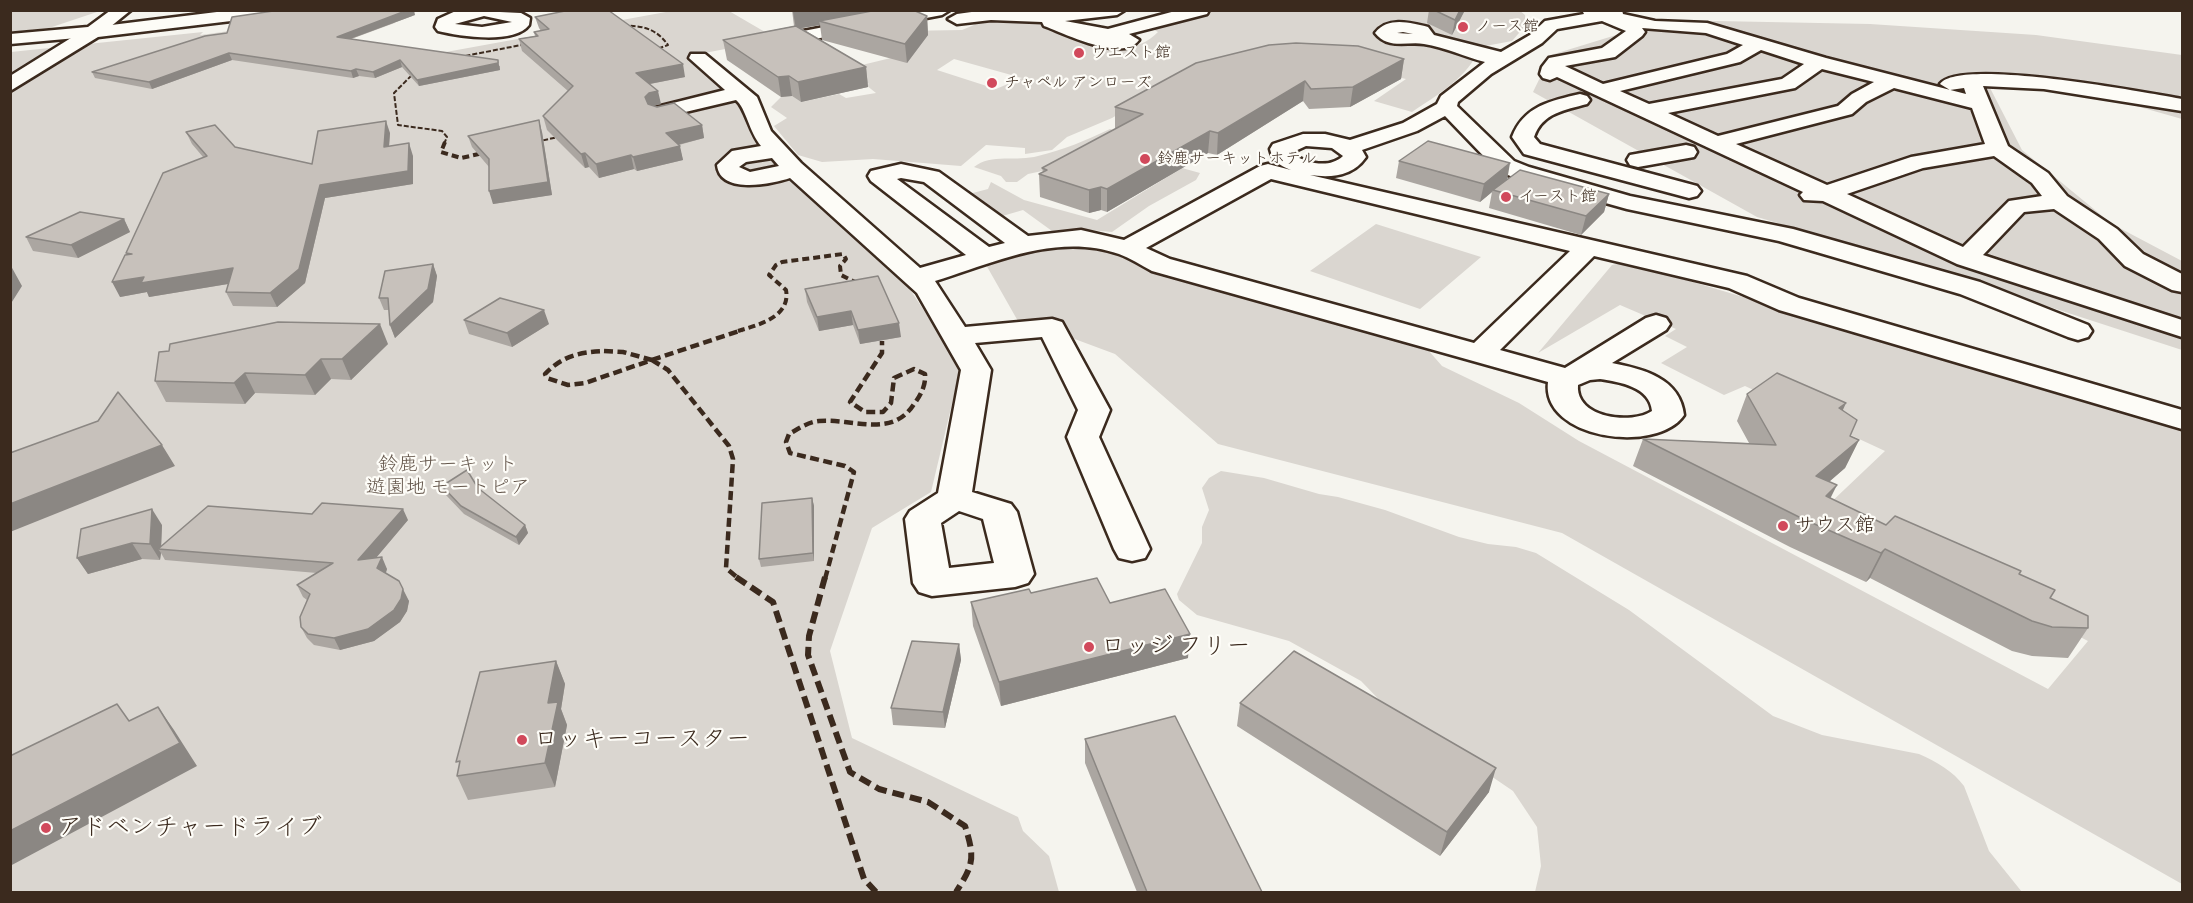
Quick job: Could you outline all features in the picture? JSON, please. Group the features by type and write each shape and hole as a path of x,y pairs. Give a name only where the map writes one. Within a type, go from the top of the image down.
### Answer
{"street":[{"path":"10,85 123,10"},
{"path":"10,39 93,32 281,10"},
{"path":"754,46 950,15 1034,18 1117,10"},
{"path":"1034,18 1075,29 1087,36 1121,43 1130,40 1109,33 1201,10"},
{"path":"1537,10 1546,16 1551,25"},
{"path":"1447,107 1448,100 1502,58 1536,39 1551,25 1597,13 1625,10"},
{"path":"473,11 508,12 521,18 520,25 490,33 474,33 444,27 449,19 473,11"},
{"path":"1597,13 1655,26 1707,28 1819,62 1980,104"},
{"path":"1597,13 1632,26 1636,32 1608,53 1556,62 1549,72 1554,87 1686,152"},
{"path":"10,101 75,57 93,32"},
{"path":"1423,38 1485,56 1502,58"},
{"path":"1600,90 1733,58 1760,43"},
{"path":"721,53 698,58 750,101 761,133 785,160 928,289 976,370 954,498"},
{"path":"1650,110 1788,84 1819,62"},
{"path":"1551,67 1650,110 1711,153 1824,194 1966,258 2182,329"},
{"path":"1922,88 1991,79 2044,83 2182,105"},
{"path":"1738,223 1638,160 1686,152 1711,153 1845,110 1859,98 1892,81"},
{"path":"1971,81 1998,149 2040,178 2059,201 2108,234 2134,260 2182,284"},
{"path":"660,112 740,93"},
{"path":"2109,95 2182,114"},
{"path":"1580,100 1536,113 1522,137 1532,149 1689,191"},
{"path":"1127,248 1268,171 1297,165 1323,169 1345,166 1355,158 1348,148 1410,127 1447,107"},
{"path":"1447,107 1506,166 1521,172 1627,202 1784,234 1970,288 2078,331"},
{"path":"1524,131 1536,129 1547,131"},
{"path":"1779,198 1824,194 1919,162 1998,149"},
{"path":"732,160 728,169 731,173 747,178 769,177 785,160"},
{"path":"985,257 879,176 901,171 931,177 1025,245"},
{"path":"1268,171 1343,191 1590,246 1738,282 1789,304 2182,420"},
{"path":"1966,258 2017,206 2059,201"},
{"path":"916,278 1025,245 1081,238 1127,248 1161,266 1569,377 1656,324"},
{"path":"1480,354 1590,246"},
{"path":"956,336 1052,328 1094,410 1083,437 1132,549"}],"green space":[{"name":"鈴鹿サーキット 遊園地 モートピア","path":"677,10 729,11 777,39 689,56 741,100 752,137 903,279 961,366 931,492 872,528 830,651 852,738 1018,817 1023,831 1049,856 1059,892 11,892 11,52 203,32 200,35 298,22 349,19 395,23 346,41 435,54"},
{"path":"1519,10 1525,15 1526,25 1512,41 1480,47 1475,58 1460,76 1442,92 1412,112 1374,101 1406,79 1359,68 1145,98 1112,118 1067,137 1052,150 1025,154 1025,148 986,145 961,166 873,159 822,162 798,155 774,126 787,118 771,107 781,97 792,96 801,102 839,94 846,98 876,93 866,85 869,84 861,79 862,65 895,57 903,31 962,30 974,25 977,20 1012,19 1048,26 1097,44 1130,47 1144,42 1158,32 1137,21 1177,11","holes":["954,59 1022,78 996,89 937,70"]},
{"path":"10,11 100,11 49,28 11,32"},
{"path":"1665,20 1870,24 2036,35 2182,55 2182,119 2108,98 2043,87 1989,86 2022,150 2112,224 2182,261 2182,350 1930,268 1757,217 1533,92 1551,55"},
{"path":"1110,129 1120,132 1066,166 1028,174 1017,182 1006,182 1001,176 974,167 988,160 1030,158 1047,154"},
{"path":"1182,168 1200,173 1196,180 1149,206 1112,232 1078,229 1052,231 1023,210 999,217 969,194 988,189 991,182 1024,200 1097,220"},
{"path":"1376,224 1481,257 1420,309 1310,271"},
{"path":"1044,246 1092,247 1408,327 1442,366 1519,403 1579,441 2048,689 2088,641 1826,507 1885,451 1745,386 1724,395 1661,363 1687,347 1665,336 1676,329 1620,305 1538,353 1612,265 1626,262 2182,428 2182,884 1562,533 1218,444 1115,354 1072,338 1060,318 1023,330 985,263"},
{"path":"1221,471 1264,478 1319,494 1338,497 1385,510 1459,537 1488,544 1516,547 1536,553 1629,610 1773,716 1822,735 1919,754 1932,760 1950,771 1964,786 1989,851 2022,892 1535,892 1541,866 1537,827 1513,791 1435,738 1393,714 1361,681 1289,641 1197,615 1179,600 1177,594 1202,543 1202,527 1209,510 1202,488 1209,478"}],"building":[{"path":"280,10 408,10 337,37 498,60 498,63 417,80 400,60 373,72 356,69 351,71 229,53 149,82 92,72 205,36 227,33 232,17"},
{"path":"570,10 608,10 683,64 636,73 658,91 649,93 645,97 648,104 657,107 674,103 702,125 666,133 680,146 596,164 585,153 581,154 543,116 573,86 519,39 538,36 534,32 549,29 535,17"},
{"path":"877,10 913,10 927,16 905,44 819,21"},
{"path":"1434,10 1460,10 1455,20"},
{"path":"796,26 866,67 798,82 789,76 778,77 723,40"},
{"path":"1296,43 1358,46 1404,59 1353,87 1311,89 1305,81 1218,133 1210,131 1107,189 1101,187 1089,190 1039,174 1047,170 1042,168 1143,114 1115,107 1196,63 1269,45"},
{"path":"539,120 548,182 489,191 489,159 468,136"},
{"path":"386,121 384,147 409,143 408,171 320,185 299,269 270,293 226,292 233,268 141,283 144,277 112,282 125,255 132,254 126,253 163,173 207,156 186,132 215,125 235,147 312,164 318,131"},
{"path":"1428,141 1510,163 1484,184 1399,161"},
{"path":"1520,170 1609,194 1586,216 1493,190"},
{"path":"80,212 124,219 71,245 26,237"},
{"path":"433,264 428,289 390,325 388,298 379,298 385,271"},
{"path":"878,276 899,323 858,330 851,311 817,317 805,289"},
{"path":"500,298 544,310 507,333 464,320"},
{"path":"278,322 380,324 342,359 321,359 305,375 245,373 234,383 155,381 159,352 169,351 170,344"},
{"path":"1777,373 1846,403 1839,408 1857,420 1850,436 1859,440 1816,476 1837,485 1826,496 1886,525 1895,516 2021,571 2019,574 2055,590 2050,598 2088,616 2088,628 2052,627 2032,621 1885,549 1881,553 1803,519 1643,439 1776,445 1747,394"},
{"path":"118,392 162,445 10,504 10,453 98,421"},
{"path":"467,470 478,488 525,525 516,537 461,506 442,486"},
{"path":"812,498 813,553 759,559 762,503"},
{"path":"322,503 403,509 358,560 382,557 377,568 399,581 403,589 401,599 394,610 368,629 334,638 308,634 301,627 300,617 310,594 297,585 333,563 158,549 208,506 312,514"},
{"path":"152,509 150,544 132,543 77,558 81,529"},
{"path":"1097,578 1110,603 1165,589 1190,634 999,682 971,602 1029,589 1031,593"},
{"path":"912,641 959,644 943,712 891,708"},
{"path":"1294,651 1496,768 1447,832 1240,703"},
{"name":"ロッキーコースター","path":"556,661 548,703 558,702 545,763 457,776 460,761 456,762 480,672"},
{"path":"117,704 129,721 158,707 180,743 10,831 10,756"},
{"path":"1175,716 1262,892 1147,892 1085,739"}],"railway":[{"path":"444,144 447,137 442,131 398,125 394,93 414,73 439,61 619,26 647,28 658,34 668,45 611,66 610,71 649,107 649,112 638,119 527,144"},
{"path":"445,142 441,152 461,158 533,142"},
{"path":"738,331 763,323 783,307 786,290 769,275 776,265 782,262 843,254 846,259 840,266 841,275 859,284 864,292"},
{"path":"652,360 742,330"},
{"path":"825,579 854,472 845,466 790,453 786,442 789,434 815,422 883,424 905,415 919,397 925,382 925,374 914,369 894,378 891,403 883,412 865,412 850,402 882,353 882,341"},
{"path":"587,352 623,352 652,360 585,383 568,385 547,378 545,374 565,359 587,352"},
{"path":"652,360 668,370 729,446 733,459 726,568 739,579"},
{"path":"736,577 773,602 864,879 876,892"},
{"path":"825,577 809,636 808,655 850,772 879,789 928,802 965,826 971,860 956,892"}],"place":[{"name":"ノース館","path":"1463,27"},
{"name":"ウエスト館","path":"1079,53"},
{"name":"チャペル アンローズ","path":"992,83"},
{"name":"鈴鹿サーキットホテル","path":"1145,159"},
{"name":"イースト館","path":"1506,197"},
{"name":"サウス館","path":"1783,526"},
{"name":"ロッジ フリー","path":"1089,647"},
{"name":"ロッキーコースター","path":"522,740"},
{"name":"アドベンチャードライブ","path":"46,828"}]}
